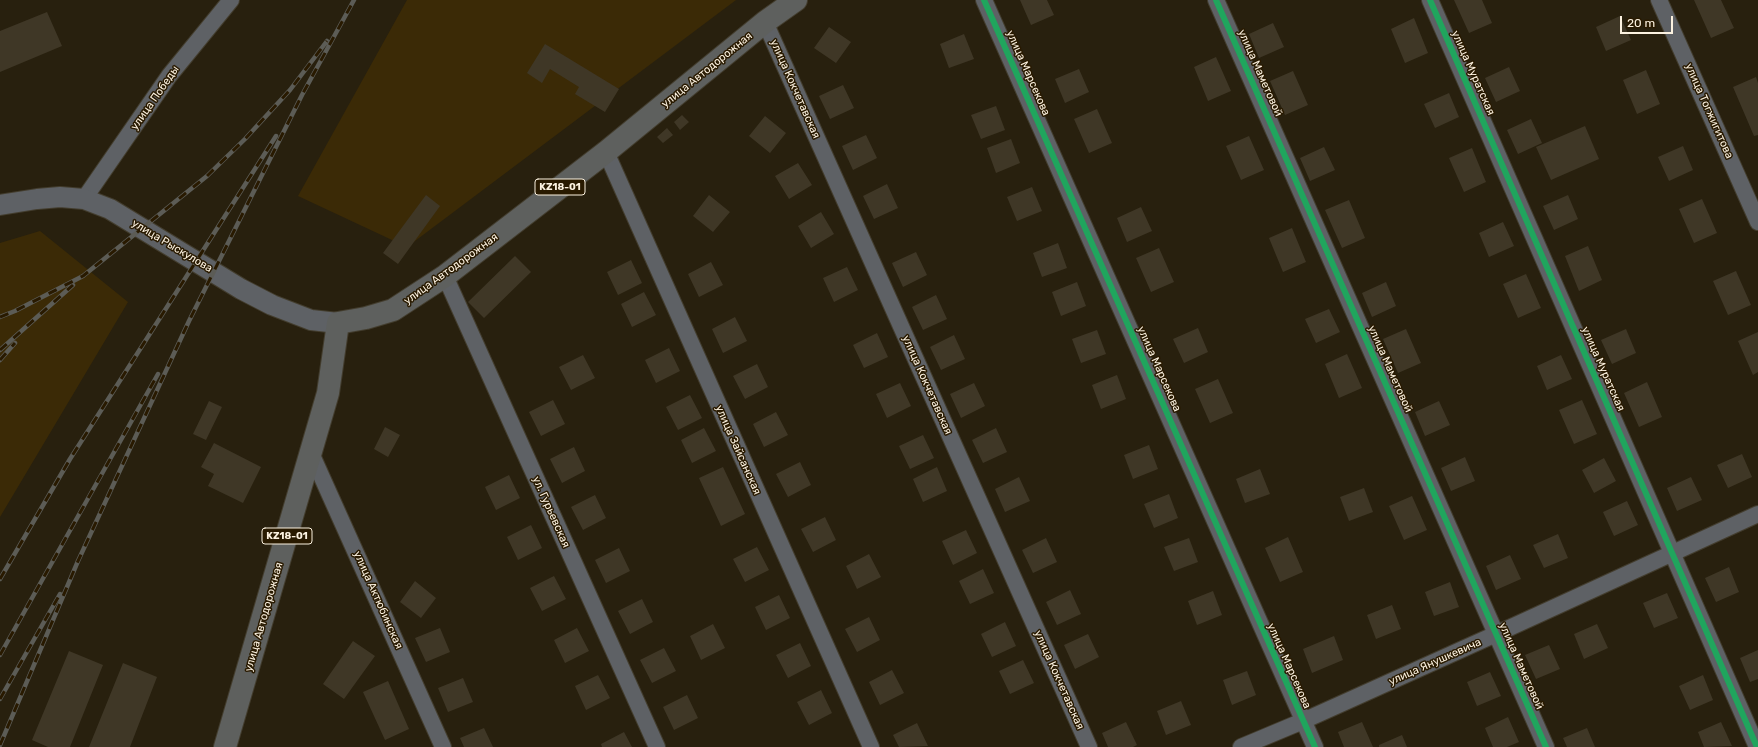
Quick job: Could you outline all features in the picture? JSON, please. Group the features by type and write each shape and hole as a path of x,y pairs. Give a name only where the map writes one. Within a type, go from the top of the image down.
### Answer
{"main road":[{"name":"KZ18-01","path":"765,22 796,0"},
{"name":"улица Автодорожная","path":"225,747 328,393 338,323 366,318 393,310 445,276 606,152 765,22"}],"street":[{"name":"улица Победы","path":"84,199 169,76 231,0"},
{"name":"улица Марсекова","path":"984,0 1314,747"},
{"name":"улица Маметовой","path":"1216,0 1546,747"},
{"name":"улица Муратская","path":"1430,0 1757,747"},
{"name":"улица Тогжигитова","path":"1659,0 1758,222"},
{"name":"улица Кокчетавская","path":"765,22 1089,747"},
{"name":"улица Зайсанская","path":"606,152 871,747"},
{"name":"улица Рыскулова","path":"0,205 37,199 84,199 110,209 241,289 272,305 311,320 338,323"},
{"name":"ул. Гурьевская","path":"445,276 657,747"},
{"name":"улица Актюбинская","path":"311,453 443,747"},
{"name":"улица Янушкевича","path":"1241,747 1303,721 1758,514"}],"shaded area":[{"path":"407,0 736,0 407,247 298,196"},
{"path":"40,231 128,302 0,517 0,243"}],"building":[{"path":"1020,0 1047,0 1054,15 1031,25"},
{"path":"1454,0 1482,0 1492,23 1469,33"},
{"path":"1694,0 1721,0 1734,28 1711,38"},
{"path":"47,12 62,46 0,72 0,31"},
{"path":"1620,16 1631,40 1606,51 1596,27"},
{"path":"1414,18 1428,53 1405,63 1391,29"},
{"path":"1273,23 1284,47 1259,58 1249,34"},
{"path":"829,27 851,42 836,63 814,48"},
{"path":"964,34 974,59 949,68 940,44"},
{"path":"545,44 619,89 605,112 575,94 579,87 550,69 542,83 527,73"},
{"path":"1216,57 1231,91 1208,101 1194,67"},
{"path":"1509,67 1520,91 1496,102 1485,78"},
{"path":"1079,69 1089,92 1065,103 1055,79"},
{"path":"1646,70 1660,104 1637,114 1623,80"},
{"path":"1293,71 1308,105 1285,115 1270,81"},
{"path":"1756,77 1758,83 1758,135 1754,136 1733,87"},
{"path":"843,85 854,108 830,119 819,96"},
{"path":"1449,93 1459,117 1435,128 1424,104"},
{"path":"996,106 1005,130 981,139 971,115"},
{"path":"1097,109 1112,143 1089,153 1074,119"},
{"path":"682,115 689,122 680,130 674,122"},
{"path":"765,116 786,133 770,153 749,136"},
{"path":"1531,119 1542,143 1518,154 1507,130"},
{"path":"1585,126 1599,159 1551,180 1536,147"},
{"path":"667,128 673,135 663,143 657,137"},
{"path":"866,135 877,158 853,170 842,146"},
{"path":"1249,136 1264,170 1241,180 1226,146"},
{"path":"1011,139 1020,163 996,173 987,148"},
{"path":"1683,146 1693,170 1669,181 1658,157"},
{"path":"1324,147 1335,170 1310,181 1300,158"},
{"path":"1472,148 1486,182 1464,192 1449,158"},
{"path":"798,163 812,185 789,199 775,176"},
{"path":"887,184 898,208 874,219 863,196"},
{"path":"1032,187 1042,211 1017,221 1007,197"},
{"path":"426,195 440,206 398,264 383,253"},
{"path":"709,195 730,212 713,232 693,216"},
{"path":"1568,195 1578,219 1554,230 1543,206"},
{"path":"1702,199 1717,233 1694,243 1679,209"},
{"path":"1349,200 1365,238 1342,248 1325,210"},
{"path":"1141,207 1152,231 1127,242 1117,218"},
{"path":"821,212 834,234 811,248 798,226"},
{"path":"1503,222 1514,246 1489,257 1479,233"},
{"path":"1292,228 1306,262 1283,272 1269,238"},
{"path":"1058,243 1067,268 1042,277 1033,253"},
{"path":"1588,246 1602,280 1579,291 1565,256"},
{"path":"1159,248 1174,282 1151,292 1136,258"},
{"path":"916,252 927,275 903,287 892,263"},
{"path":"515,256 531,272 484,318 468,302"},
{"path":"631,260 642,283 618,295 607,272"},
{"path":"711,262 723,285 699,297 688,274"},
{"path":"847,267 858,290 834,302 823,278"},
{"path":"1736,271 1751,305 1728,315 1713,281"},
{"path":"1526,274 1541,308 1518,318 1503,284"},
{"path":"1077,282 1086,306 1061,316 1052,292"},
{"path":"1386,282 1396,306 1372,317 1362,293"},
{"path":"644,292 656,315 632,327 621,304"},
{"path":"936,295 947,319 923,330 912,307"},
{"path":"1329,309 1340,332 1316,343 1305,319"},
{"path":"735,317 747,341 723,353 712,329"},
{"path":"1198,328 1208,352 1184,363 1173,339"},
{"path":"1406,329 1421,363 1398,373 1383,339"},
{"path":"1626,329 1636,353 1612,364 1601,340"},
{"path":"1097,330 1106,354 1081,363 1072,339"},
{"path":"1758,332 1758,372 1753,375 1738,341"},
{"path":"877,333 888,357 864,368 853,345"},
{"path":"954,335 965,359 941,370 930,347"},
{"path":"669,348 680,371 656,383 645,360"},
{"path":"1347,354 1362,388 1339,398 1325,364"},
{"path":"583,355 595,378 571,390 559,367"},
{"path":"1561,355 1572,379 1547,390 1537,366"},
{"path":"757,364 768,387 745,399 733,376"},
{"path":"1117,375 1126,399 1101,409 1092,385"},
{"path":"1218,379 1233,413 1210,423 1195,389"},
{"path":"1647,382 1662,417 1639,427 1624,393"},
{"path":"900,383 911,406 887,418 876,394"},
{"path":"974,383 985,406 961,418 950,394"},
{"path":"690,395 702,418 678,430 666,407"},
{"path":"553,400 565,424 541,436 529,412"},
{"path":"1582,400 1597,434 1574,444 1559,410"},
{"path":"209,401 222,407 206,440 193,434"},
{"path":"1439,401 1450,425 1425,436 1415,412"},
{"path":"776,412 788,435 764,447 753,424"},
{"path":"385,427 400,435 388,457 374,449"},
{"path":"704,428 716,451 692,463 681,440"},
{"path":"996,428 1007,452 983,463 972,440"},
{"path":"923,435 934,458 910,469 899,446"},
{"path":"214,443 261,467 243,503 208,486 214,474 201,467"},
{"path":"1149,445 1158,469 1133,479 1124,455"},
{"path":"574,447 585,471 562,483 550,459"},
{"path":"1742,454 1752,477 1728,488 1717,465"},
{"path":"1465,457 1475,481 1451,491 1441,468"},
{"path":"1604,458 1616,481 1594,493 1582,470"},
{"path":"800,462 811,485 788,497 776,474"},
{"path":"723,467 745,514 721,526 699,478"},
{"path":"937,467 947,491 923,502 913,479"},
{"path":"1260,469 1270,494 1245,503 1236,479"},
{"path":"509,475 520,498 496,510 485,487"},
{"path":"1019,477 1030,501 1005,512 995,489"},
{"path":"1691,477 1702,500 1677,511 1667,488"},
{"path":"1364,488 1373,512 1349,521 1340,497"},
{"path":"1169,494 1178,518 1154,528 1144,504"},
{"path":"595,495 606,518 583,530 571,507"},
{"path":"1412,496 1427,530 1404,540 1389,506"},
{"path":"1627,501 1638,525 1614,536 1603,512"},
{"path":"825,517 836,540 813,552 801,529"},
{"path":"531,525 542,548 518,560 507,537"},
{"path":"966,530 977,553 953,565 942,541"},
{"path":"1558,534 1568,558 1544,568 1533,545"},
{"path":"1288,537 1303,572 1280,582 1265,548"},
{"path":"1046,538 1057,562 1033,573 1022,550"},
{"path":"1189,538 1198,562 1174,571 1164,547"},
{"path":"757,547 769,570 745,582 733,559"},
{"path":"619,548 630,571 606,583 595,560"},
{"path":"869,554 881,577 857,589 846,566"},
{"path":"1510,555 1521,579 1496,590 1486,566"},
{"path":"1729,567 1739,592 1716,602 1705,578"},
{"path":"983,569 994,593 970,604 959,581"},
{"path":"554,576 566,599 542,611 530,588"},
{"path":"415,581 436,598 421,618 400,602"},
{"path":"1450,582 1459,607 1434,616 1425,592"},
{"path":"1070,590 1081,614 1057,625 1046,602"},
{"path":"1213,591 1222,615 1197,625 1188,601"},
{"path":"1667,593 1678,618 1654,628 1643,603"},
{"path":"779,595 790,618 766,630 755,607"},
{"path":"642,599 653,622 630,634 618,611"},
{"path":"1392,605 1401,629 1376,639 1367,615"},
{"path":"869,617 880,640 857,652 845,629"},
{"path":"1005,622 1016,646 992,657 981,634"},
{"path":"713,624 725,648 701,660 690,636"},
{"path":"1597,624 1608,648 1584,659 1574,634"},
{"path":"440,628 450,652 426,662 415,638"},
{"path":"577,628 589,651 565,663 554,640"},
{"path":"1088,634 1099,657 1075,669 1064,645"},
{"path":"1334,636 1343,660 1312,673 1303,649"},
{"path":"353,641 375,656 344,699 323,684"},
{"path":"800,643 811,666 788,678 776,655"},
{"path":"1549,645 1560,669 1536,679 1525,655"},
{"path":"664,648 676,671 652,683 640,660"},
{"path":"1758,650 1758,679 1750,682 1740,658"},
{"path":"69,651 103,665 70,747 48,747 32,740"},
{"path":"1023,660 1034,683 1010,694 999,671"},
{"path":"123,663 157,677 130,747 89,747"},
{"path":"892,670 904,693 880,705 869,682"},
{"path":"1247,671 1256,695 1232,705 1223,680"},
{"path":"1490,672 1501,696 1477,706 1467,682"},
{"path":"598,675 610,698 586,710 575,686"},
{"path":"1703,675 1713,700 1690,710 1679,686"},
{"path":"463,678 473,702 448,712 438,688"},
{"path":"388,681 409,729 385,740 363,692"},
{"path":"821,690 832,713 809,725 797,702"},
{"path":"687,695 698,718 674,730 663,707"},
{"path":"1181,701 1191,725 1166,735 1157,711"},
{"path":"1508,717 1519,742 1507,747 1493,747 1485,728"},
{"path":"1126,722 1137,745 1133,747 1108,747 1102,733"},
{"path":"1362,722 1373,747 1344,747 1338,732"},
{"path":"1721,722 1732,746 1704,747 1698,732"},
{"path":"917,723 928,746 899,747 893,735"},
{"path":"484,728 493,747 464,747 460,738"},
{"path":"1587,728 1595,747 1567,747 1563,738"},
{"path":"624,732 632,747 602,747 601,744"},
{"path":"1402,735 1407,747 1379,747 1379,745"}],"railway":[{"path":"0,745 78,561 189,321 302,95 354,0"},
{"path":"0,317 15,311 83,276 207,176 245,139 290,90 327,41"},
{"path":"0,579 70,459 276,136"},
{"path":"0,350 73,285"},
{"path":"0,360 15,343"},
{"path":"0,655 158,374"},
{"path":"0,699 60,594"}],"cycle path":[{"path":"984,0 1315,747"},
{"path":"1216,0 1546,747"},
{"path":"1430,0 1757,747"}]}
